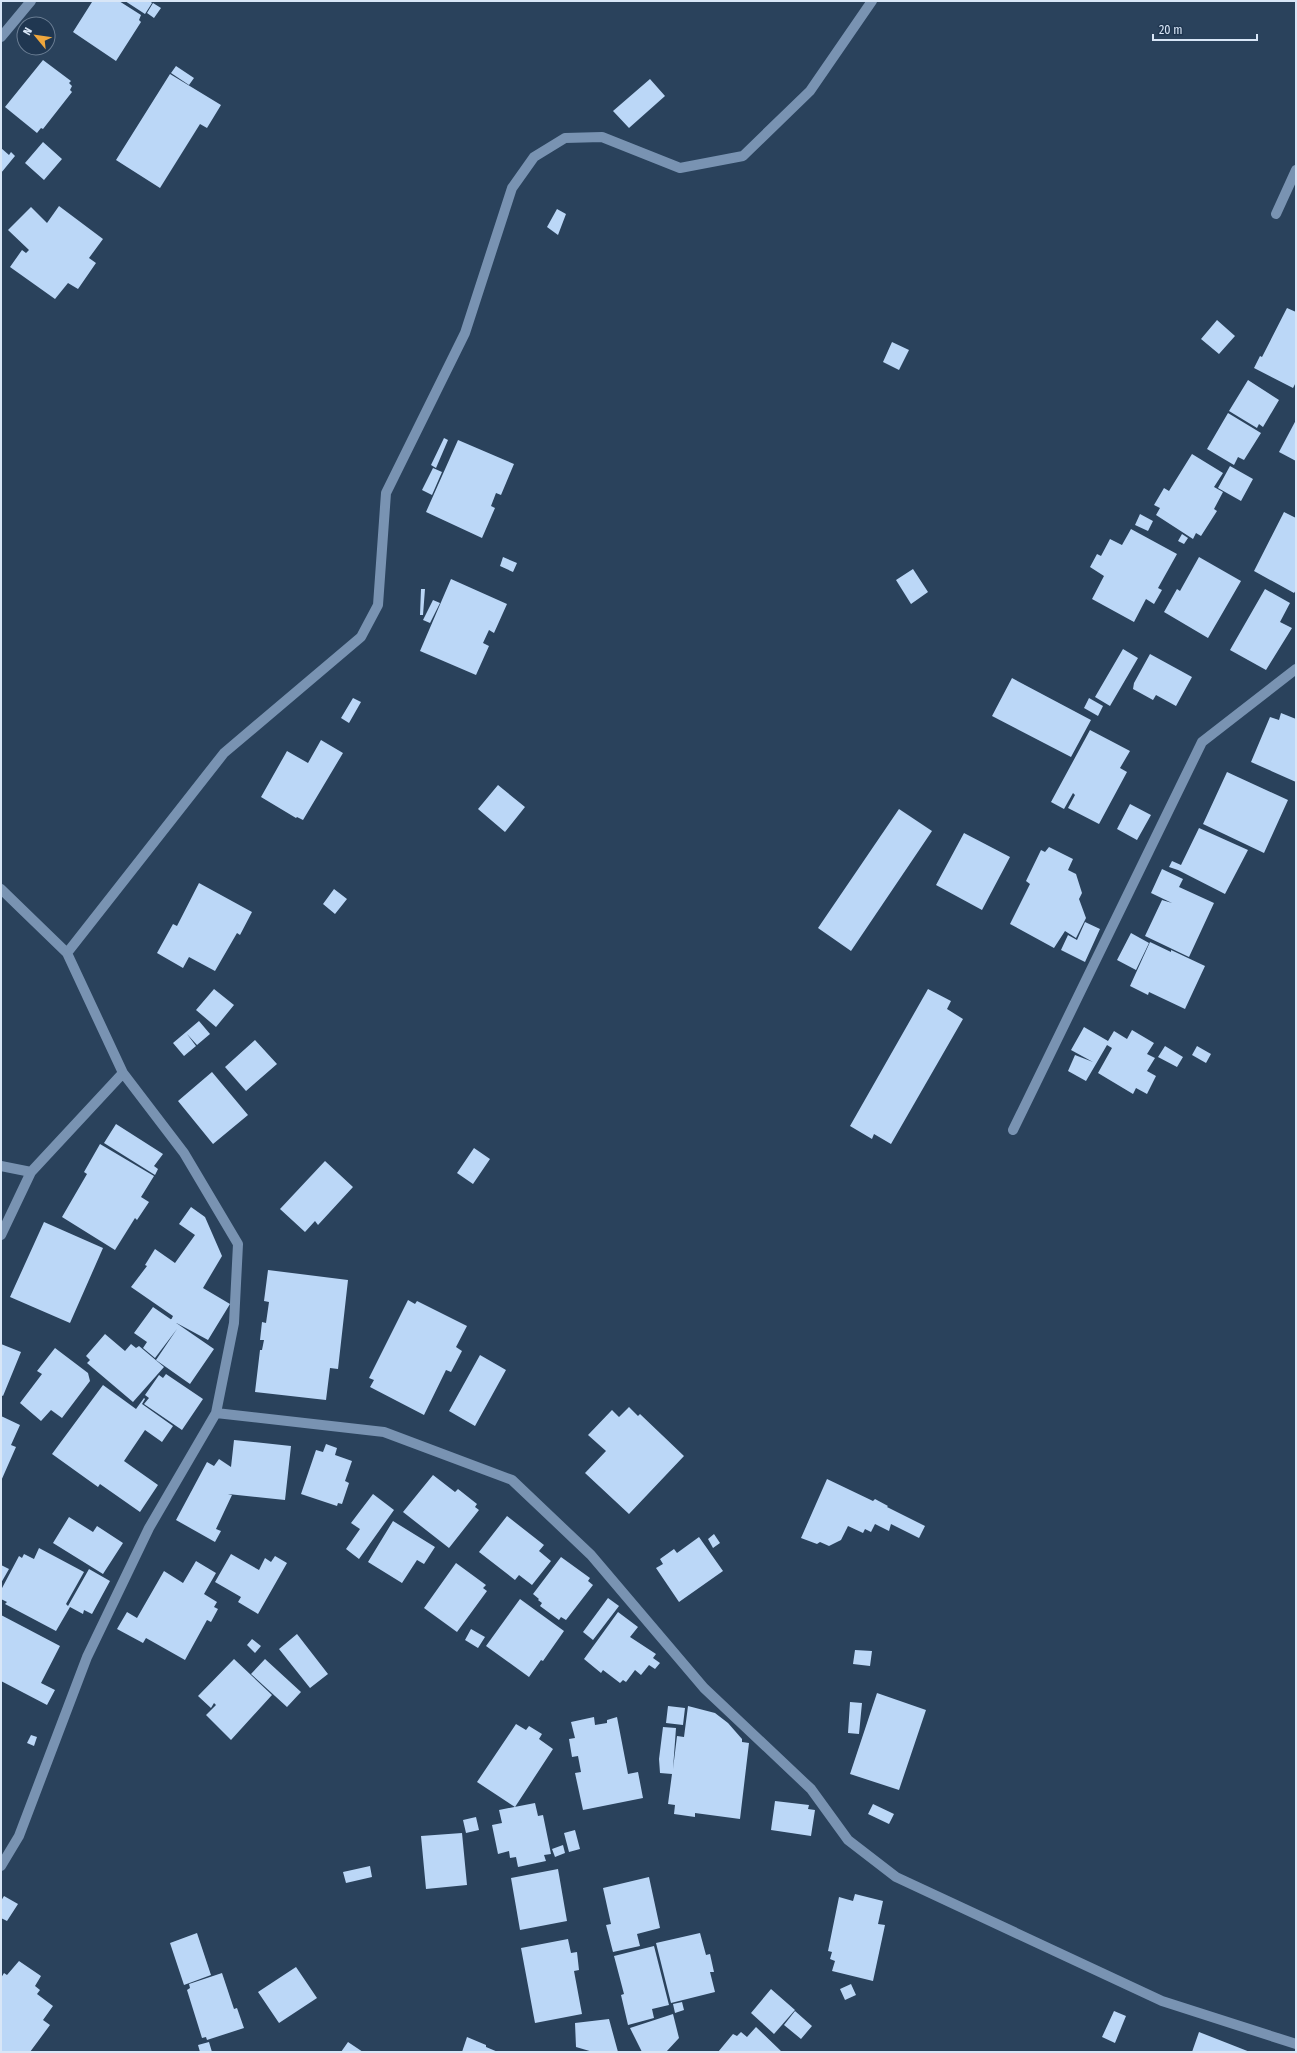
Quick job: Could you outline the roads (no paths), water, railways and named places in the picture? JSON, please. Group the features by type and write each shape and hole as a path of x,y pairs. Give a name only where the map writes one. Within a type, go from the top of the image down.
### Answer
{"street":[{"path":"1,37 31,1"},
{"path":"67,953 224,753 360,637 378,605 386,493 465,333 512,188 534,157 565,138 602,138 680,168 743,156 810,91 872,1"},
{"path":"1276,214 1296,170"},
{"path":"1013,1130 1202,742 1296,669"},
{"path":"1,889 67,953 123,1073 184,1152 238,1244 234,1323 216,1413 149,1528 90,1650 19,1836 1,1866"},
{"path":"1,1235 31,1172 123,1073"},
{"path":"1,1166 31,1172"},
{"path":"216,1413 384,1432 512,1480 591,1555 704,1688 811,1789 848,1840 896,1877 1162,2001 1296,2044"}]}
